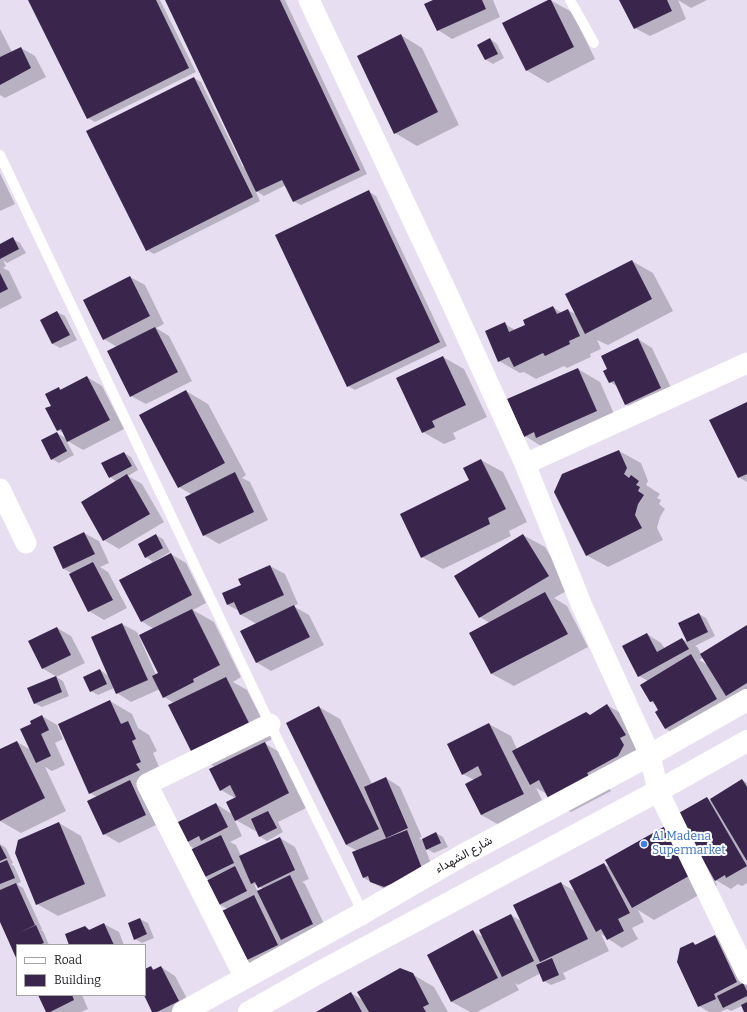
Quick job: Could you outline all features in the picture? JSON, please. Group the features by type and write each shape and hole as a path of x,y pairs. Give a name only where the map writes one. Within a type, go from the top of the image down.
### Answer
{"main road":[{"name":"شارع الشهداء","path":"183,1012 463,855 747,700"},
{"path":"249,1012 320,972 658,791 747,741"}],"street":[{"path":"309,0 449,297 525,464 582,606 650,754 658,791 747,974"},
{"path":"525,464 747,363"},
{"path":"0,489 26,543"},
{"path":"245,978 147,784 270,724"}],"lane":[{"path":"570,0 594,43"},
{"path":"0,155 270,724 363,912"}],"building":[{"path":"28,0 156,0 189,68 87,119"},
{"path":"165,0 280,0 360,170 293,202 282,180 256,192"},
{"path":"433,0 482,0 486,9 437,31 424,4"},
{"path":"548,0 551,0 574,47 526,71 502,23"},
{"path":"619,0 667,0 672,11 634,29"},
{"path":"401,34 438,112 394,134 357,56"},
{"path":"490,38 498,54 485,60 477,45"},
{"path":"21,47 31,68 0,85 0,57"},
{"path":"194,77 253,197 146,251 86,131"},
{"path":"369,190 440,342 347,387 275,235"},
{"path":"13,237 19,249 0,259 0,244"},
{"path":"632,260 652,299 585,334 565,294"},
{"path":"0,273 8,289 0,293"},
{"path":"130,276 150,316 103,340 83,300"},
{"path":"553,306 557,314 568,309 580,336 569,341 570,344 545,356 543,353 514,367 509,357 498,362 485,331 505,322 509,332 525,325 523,320"},
{"path":"57,311 70,335 52,344 40,320"},
{"path":"155,327 178,372 130,397 107,351"},
{"path":"638,338 661,388 625,405 614,381 609,383 603,371 607,369 601,356"},
{"path":"443,356 466,405 432,421 435,427 422,433 396,378"},
{"path":"578,368 597,411 536,438 534,432 524,437 507,399"},
{"path":"87,376 110,420 67,442 61,429 57,431 45,408 51,406 45,394 59,387 60,390"},
{"path":"186,390 225,463 178,488 139,415"},
{"path":"747,402 747,474 738,478 709,420"},
{"path":"57,432 67,451 51,460 41,440"},
{"path":"619,450 627,468 624,474 629,478 631,475 639,481 636,485 640,487 638,491 644,495 638,504 635,515 642,528 586,556 554,492 562,474"},
{"path":"124,452 132,466 109,478 101,463"},
{"path":"481,459 506,509 488,518 490,524 421,558 400,514 469,480 463,468"},
{"path":"235,472 254,512 203,536 185,497"},
{"path":"127,474 150,514 103,541 81,502"},
{"path":"84,532 95,554 63,569 53,547"},
{"path":"156,534 163,548 145,558 138,544"},
{"path":"523,534 549,576 479,618 454,576"},
{"path":"171,553 192,595 141,622 119,580"},
{"path":"93,562 113,600 88,612 69,574"},
{"path":"270,565 284,595 240,615 234,602 227,605 222,593 241,585 238,579"},
{"path":"545,592 568,634 491,674 469,633"},
{"path":"294,605 310,637 256,663 240,631"},
{"path":"192,609 220,665 193,679 194,682 163,698 152,676 158,673 139,635"},
{"path":"699,613 708,632 687,642 678,623"},
{"path":"122,623 148,680 116,694 91,637"},
{"path":"747,625 747,683 726,696 700,654"},
{"path":"57,627 71,655 42,669 28,641"},
{"path":"647,633 657,652 682,638 689,649 638,677 622,646"},
{"path":"691,654 717,699 665,729 655,712 658,710 653,701 650,702 640,685"},
{"path":"100,669 107,684 90,692 83,677"},
{"path":"56,676 62,692 34,704 27,688"},
{"path":"226,677 251,727 193,755 168,705"},
{"path":"110,700 121,724 128,721 136,739 132,741 141,762 136,764 140,770 89,794 58,724"},
{"path":"607,704 626,735 620,738 624,745 618,756 587,773 590,778 549,800 539,780 530,785 512,751 586,712 590,715"},
{"path":"319,706 379,829 346,845 286,723"},
{"path":"42,715 49,730 41,734 51,756 36,763 20,729 31,724 30,721"},
{"path":"489,723 524,794 481,815 465,784 482,775 478,766 462,775 447,744"},
{"path":"17,741 45,798 0,821 0,749"},
{"path":"265,742 289,793 235,821 226,802 236,797 230,785 220,791 209,769"},
{"path":"386,777 408,828 386,838 364,787"},
{"path":"742,779 747,787 747,861 710,799"},
{"path":"130,780 146,815 103,835 87,801"},
{"path":"707,797 747,866 726,878 725,875 715,881 677,814"},
{"path":"216,803 228,827 201,841 199,836 184,844 174,824"},
{"path":"268,811 277,828 259,837 251,819"},
{"path":"59,822 85,884 36,905 15,853 18,840"},
{"path":"669,824 696,872 632,908 605,860"},
{"path":"407,830 423,871 384,887 370,882 368,876 363,878 352,852"},
{"path":"436,832 441,843 426,850 422,839"},
{"path":"221,835 234,863 203,878 190,850"},
{"path":"280,837 295,870 258,888 255,882 251,884 239,856"},
{"path":"0,845 7,858 0,861"},
{"path":"7,860 15,878 0,884 0,863"},
{"path":"604,863 630,913 618,919 624,931 607,940 601,929 596,932 569,881"},
{"path":"235,866 247,891 219,905 206,881"},
{"path":"290,875 313,924 281,940 257,891"},
{"path":"561,882 588,939 540,962 513,905"},
{"path":"16,883 35,925 19,933 36,925 44,943 16,944 16,958 0,922 0,890"},
{"path":"254,895 278,945 245,961 220,912"},
{"path":"511,914 534,961 502,977 479,930"},
{"path":"140,918 147,934 134,940 128,923"},
{"path":"104,923 114,944 69,944 65,934 85,926 89,930"},
{"path":"473,930 498,978 451,1002 427,955"},
{"path":"715,935 737,982 714,994 716,999 698,1007 677,962 680,948 693,942 695,945"},
{"path":"552,958 559,975 543,982 536,965"},
{"path":"151,966 153,970 161,966 179,1001 157,1012 152,1012 144,996 146,996 146,968"},
{"path":"400,968 413,973 429,1004 423,1007 426,1012 369,1012 357,992"},
{"path":"743,983 747,991 747,996 723,1008 717,996"},
{"path":"351,992 362,1012 316,1012"},
{"path":"38,996 72,996 74,1000 50,1012 46,1012"},
{"path":"747,1002 747,1012 744,1012 741,1005"}],"place":[{"name":"Al Madena Supermarket","path":"644,844"}]}
